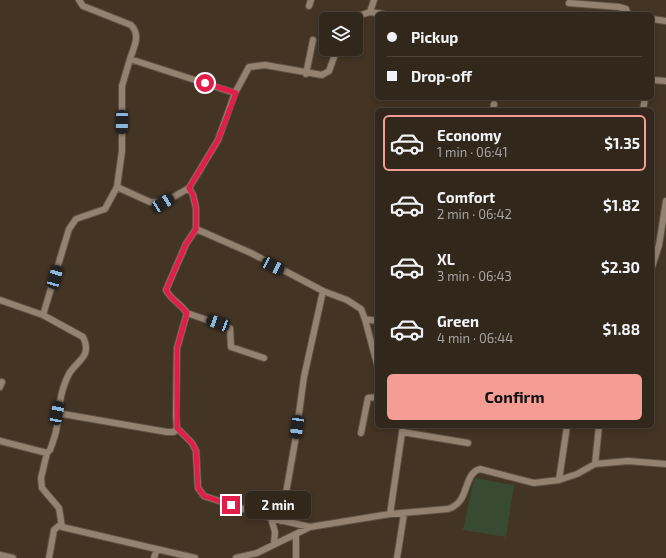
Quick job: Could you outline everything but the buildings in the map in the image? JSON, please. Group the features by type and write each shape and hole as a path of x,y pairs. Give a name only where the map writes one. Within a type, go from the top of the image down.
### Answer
{"street":[{"path":"43,315 69,229 76,219 105,209 117,187 122,151 122,86 137,36 132,25 83,6 79,0"},
{"path":"370,12 374,0"},
{"path":"569,3 619,7 626,9 627,12"},
{"path":"363,14 370,12 375,13"},
{"path":"654,19 666,21"},
{"path":"306,74 313,40"},
{"path":"117,187 150,202 163,203 189,188 218,140 236,93 249,67 265,65 306,74 322,75 329,71 334,56"},
{"path":"130,59 236,93"},
{"path":"654,80 666,81"},
{"path":"189,188 193,195 196,208 196,229 186,244 166,290 170,297 180,304 187,313 230,328 232,346 264,358"},
{"path":"654,261 659,245 666,201"},
{"path":"196,229 251,253 323,291 347,300 360,309 365,319 375,356"},
{"path":"281,521 295,442 304,377 323,291"},
{"path":"0,300 43,315 83,338 86,343 87,347 82,362 70,373 62,389 57,413 57,426 50,450 47,453 41,478 42,488 59,508 62,527 195,558"},
{"path":"57,413 174,432 177,428 177,348 187,313"},
{"path":"365,319 375,320"},
{"path":"361,433 368,398 375,397"},
{"path":"177,428 192,443 196,451 198,488 204,496 281,521 310,527"},
{"path":"559,480 567,428"},
{"path":"595,464 599,428"},
{"path":"390,514 402,429 468,443"},
{"path":"0,441 47,453"},
{"path":"236,558 257,553 310,527 390,514 404,514 455,507 460,503 471,474 475,470 480,469 534,483 559,480 577,474 595,464 628,461 666,464"},
{"path":"397,558 404,514"},
{"path":"272,518 275,532 274,544"},
{"path":"50,558 54,530 61,524"},
{"path":"296,534 296,558"},
{"path":"154,558 157,549"},
{"path":"0,555 13,558"}],"green space":[{"path":"474,478 514,485 506,537 463,530"}],"route":[{"path":"205,83 236,93 218,140 189,188 193,195 196,208 196,229 186,244 166,290 170,297 180,304 187,313 177,348 177,428 192,443 196,451 198,488 204,496 231,505"}]}
